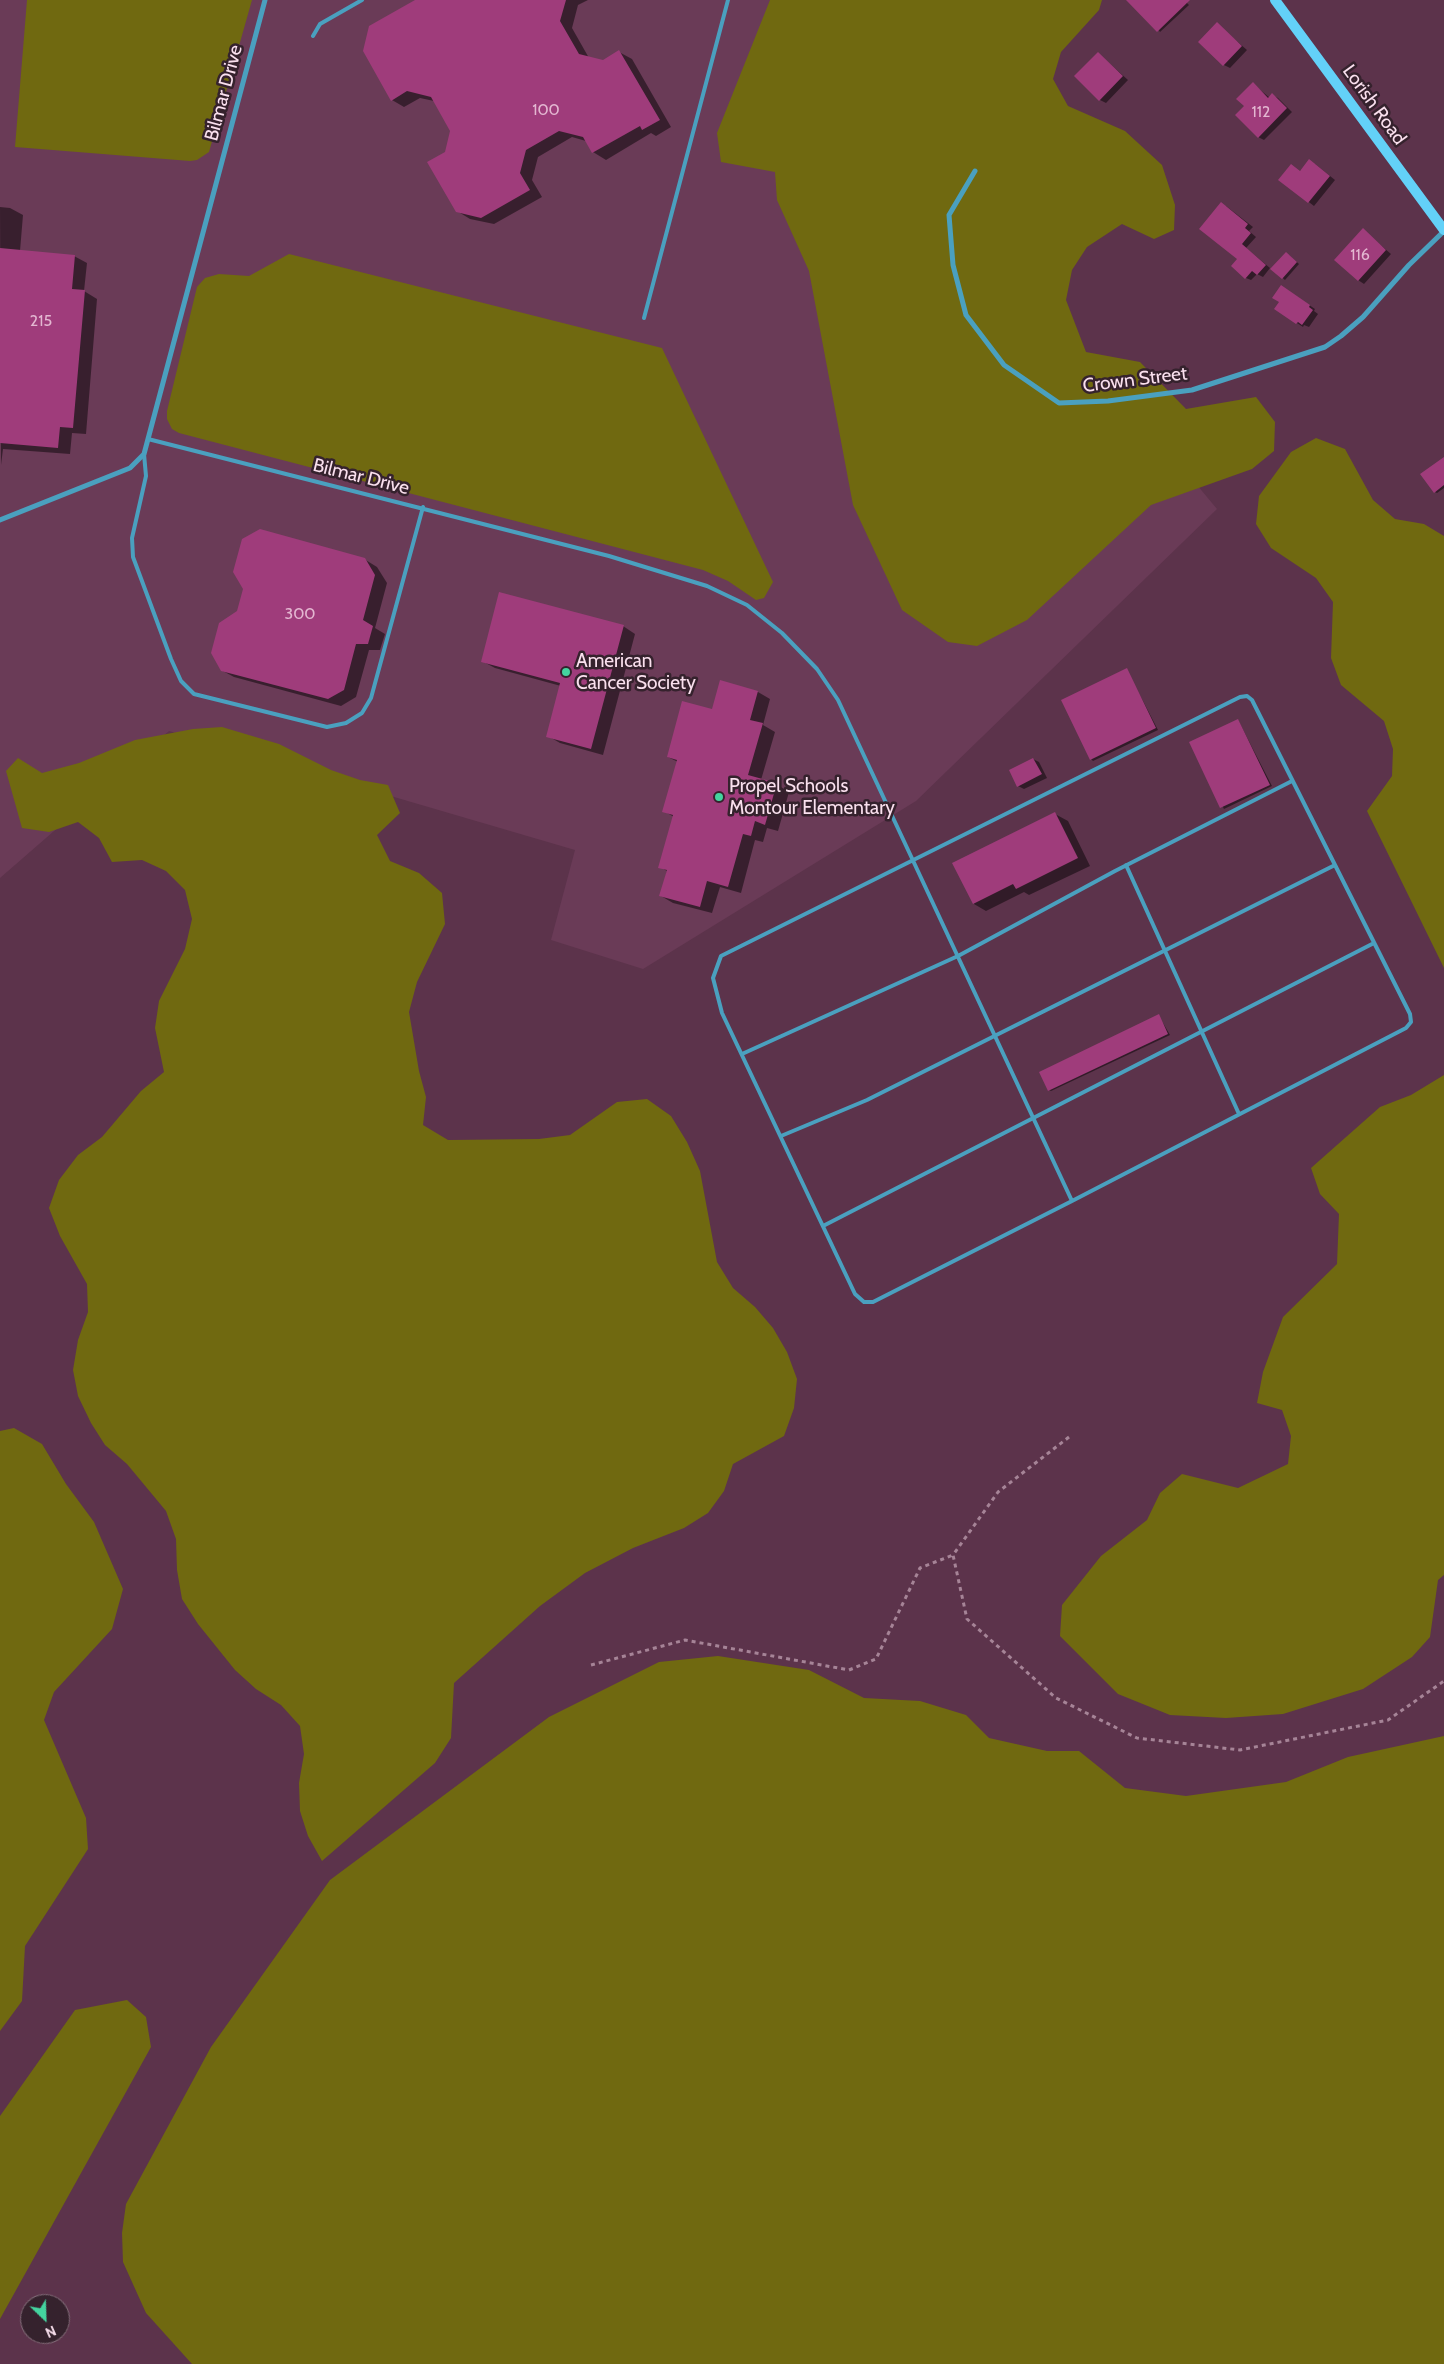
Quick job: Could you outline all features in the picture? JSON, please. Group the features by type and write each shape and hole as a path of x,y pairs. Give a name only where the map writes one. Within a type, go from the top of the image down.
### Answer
{"street":[{"name":"Bilmar Drive","path":"148,439 265,0"},
{"name":"Lorish Road","path":"1275,0 1444,231"},
{"name":"Crown Street","path":"975,171 949,215 953,265 966,315 1004,365 1058,403 1108,401 1192,390 1325,347 1342,336 1363,317 1409,265 1444,231"},
{"path":"0,520 130,468 144,454 148,439"}],"lane":[{"path":"313,36 320,24 362,0"},
{"path":"644,318 728,0"},
{"name":"Bilmar Drive","path":"148,439 423,507 610,556 708,586 747,605 782,633 822,677 838,700 1072,1201"},
{"path":"144,454 146,476 132,538 133,557 171,659 181,680 194,694 327,727 346,723 362,713 371,698 423,507"},
{"path":"1247,696 1252,700 1292,781 1410,1014 1411,1022 1406,1028 1072,1201 873,1302 864,1302 855,1294 722,1013 713,978 721,956 1240,697 1247,696"},
{"path":"742,1054 958,956 1126,865 1292,781"},
{"path":"1126,865 1239,1114"},
{"path":"780,1136 867,1100 1335,865"},
{"path":"823,1226 1374,943"}],"path":[{"path":"591,1665 686,1640 849,1670 876,1659 920,1568 953,1555 998,1492 1069,1437"},
{"path":"953,1555 967,1619 1056,1698 1138,1738 1240,1750 1388,1720 1444,1681"}],"shaded area":[{"path":"0,0 793,0 1217,509 916,801 643,969 551,940 575,850 169,731 0,878"},
{"path":"27,0 252,0 209,152 197,160 190,161 15,147"},
{"path":"770,0 1102,0 1099,10 1061,52 1053,79 1068,106 1125,131 1162,165 1175,205 1174,230 1154,239 1122,224 1087,247 1072,270 1066,300 1086,352 1140,362 1186,409 1256,397 1275,422 1274,451 1252,469 1151,505 1027,620 977,646 948,642 902,610 853,505 809,271 777,200 775,172 721,162 717,133"},
{"path":"289,254 662,348 773,582 764,598 756,600 728,581 703,570 179,433 172,429 167,419 167,411 197,287 205,278 219,274 249,276"},
{"path":"1316,438 1345,449 1373,500 1395,519 1424,524 1444,536 1444,968 1367,811 1392,776 1393,749 1384,721 1341,685 1331,658 1333,602 1316,578 1271,548 1256,524 1259,496 1291,452"},
{"path":"222,727 279,744 331,770 360,780 388,785 400,813 377,835 390,861 419,873 442,893 445,924 417,982 409,1012 419,1071 426,1097 423,1125 448,1140 539,1139 570,1135 617,1102 647,1099 671,1116 687,1142 700,1171 717,1262 733,1288 755,1307 773,1328 787,1352 797,1379 794,1408 784,1436 733,1464 724,1491 708,1513 684,1528 633,1548 585,1573 540,1606 454,1683 451,1738 435,1763 322,1861 308,1836 300,1811 299,1783 304,1754 300,1726 281,1705 256,1689 235,1670 198,1624 182,1599 177,1570 176,1539 166,1511 127,1464 105,1445 91,1423 78,1396 73,1370 78,1340 88,1312 87,1284 60,1236 49,1208 59,1180 78,1155 102,1137 141,1091 164,1072 155,1028 159,1001 185,949 192,919 185,890 166,871 142,860 112,862 99,838 78,822 49,832 22,828 6,771 18,758 42,773 79,763 135,740 193,729"},
{"path":"1444,1075 1444,1575 1438,1580 1430,1637 1412,1657 1363,1689 1283,1714 1226,1718 1170,1715 1118,1694 1060,1636 1062,1605 1101,1556 1147,1520 1160,1493 1182,1474 1238,1488 1288,1464 1291,1436 1282,1410 1257,1403 1263,1372 1283,1317 1337,1264 1339,1214 1320,1194 1311,1168 1380,1107 1411,1095"},
{"path":"14,1428 42,1444 66,1484 94,1522 123,1589 112,1629 54,1692 44,1720 86,1818 88,1849 25,1946 22,2001 0,2031 0,1431"},
{"path":"718,1656 809,1670 864,1698 920,1701 966,1715 989,1738 1047,1751 1079,1751 1125,1788 1186,1796 1286,1782 1348,1757 1444,1736 1444,2364 192,2364 146,2313 123,2262 122,2233 126,2204 211,2047 330,1880 549,1717 659,1662"},
{"path":"127,2000 146,2017 151,2047 0,2319 0,2116 75,2010"}],"building":[{"path":"415,0 566,0 560,21 579,54 603,60 619,50 660,120 642,130 640,126 592,153 583,137 559,131 526,150 520,173 530,190 481,218 456,212 427,162 445,152 450,131 431,97 407,91 391,101 363,51 369,26"},
{"path":"1126,0 1190,0 1157,32"},
{"path":"1217,22 1242,46 1223,66 1198,42"},
{"path":"1098,52 1123,76 1099,101 1074,76"},
{"path":"1253,82 1268,98 1272,93 1287,108 1258,138 1235,115 1244,106 1236,99"},
{"path":"1309,159 1330,176 1308,203 1278,180 1291,164 1300,171"},
{"path":"1221,202 1248,224 1245,228 1251,233 1242,244 1266,265 1257,275 1252,271 1245,279 1231,266 1237,259 1199,229"},
{"path":"1363,228 1386,250 1358,281 1334,260"},
{"path":"0,248 75,255 72,289 85,290 73,428 60,427 58,448 0,443"},
{"path":"1286,252 1297,262 1282,279 1270,269"},
{"path":"1281,285 1310,305 1309,307 1313,310 1302,325 1298,322 1296,324 1274,309 1279,302 1272,298"},
{"path":"1444,457 1444,485 1434,493 1420,474"},
{"path":"260,529 365,558 375,575 363,620 373,626 368,644 356,644 344,690 328,699 221,671 211,653 219,623 237,611 243,589 233,572 242,539"},
{"name":"American Cancer Society","path":"499,592 624,625 591,749 546,737 560,683 481,662"},
{"path":"1127,668 1156,728 1090,760 1061,700"},
{"name":"Propel Schools Montour Elementary","path":"720,680 758,691 750,720 763,723 748,775 777,783 765,825 755,821 751,836 743,834 728,887 707,881 700,907 659,896 667,870 658,868 673,815 662,812 677,760 667,757 682,701 712,709"},
{"path":"1238,719 1270,785 1220,808 1189,742"},
{"path":"1033,758 1042,774 1017,787 1009,770"},
{"path":"1055,812 1078,858 1016,889 1013,884 973,904 952,863"},
{"path":"1159,1014 1168,1034 1048,1091 1039,1072"}],"place":[{"name":"American Cancer Society","path":"566,672"},
{"name":"Propel Schools Montour Elementary","path":"719,797"}]}
